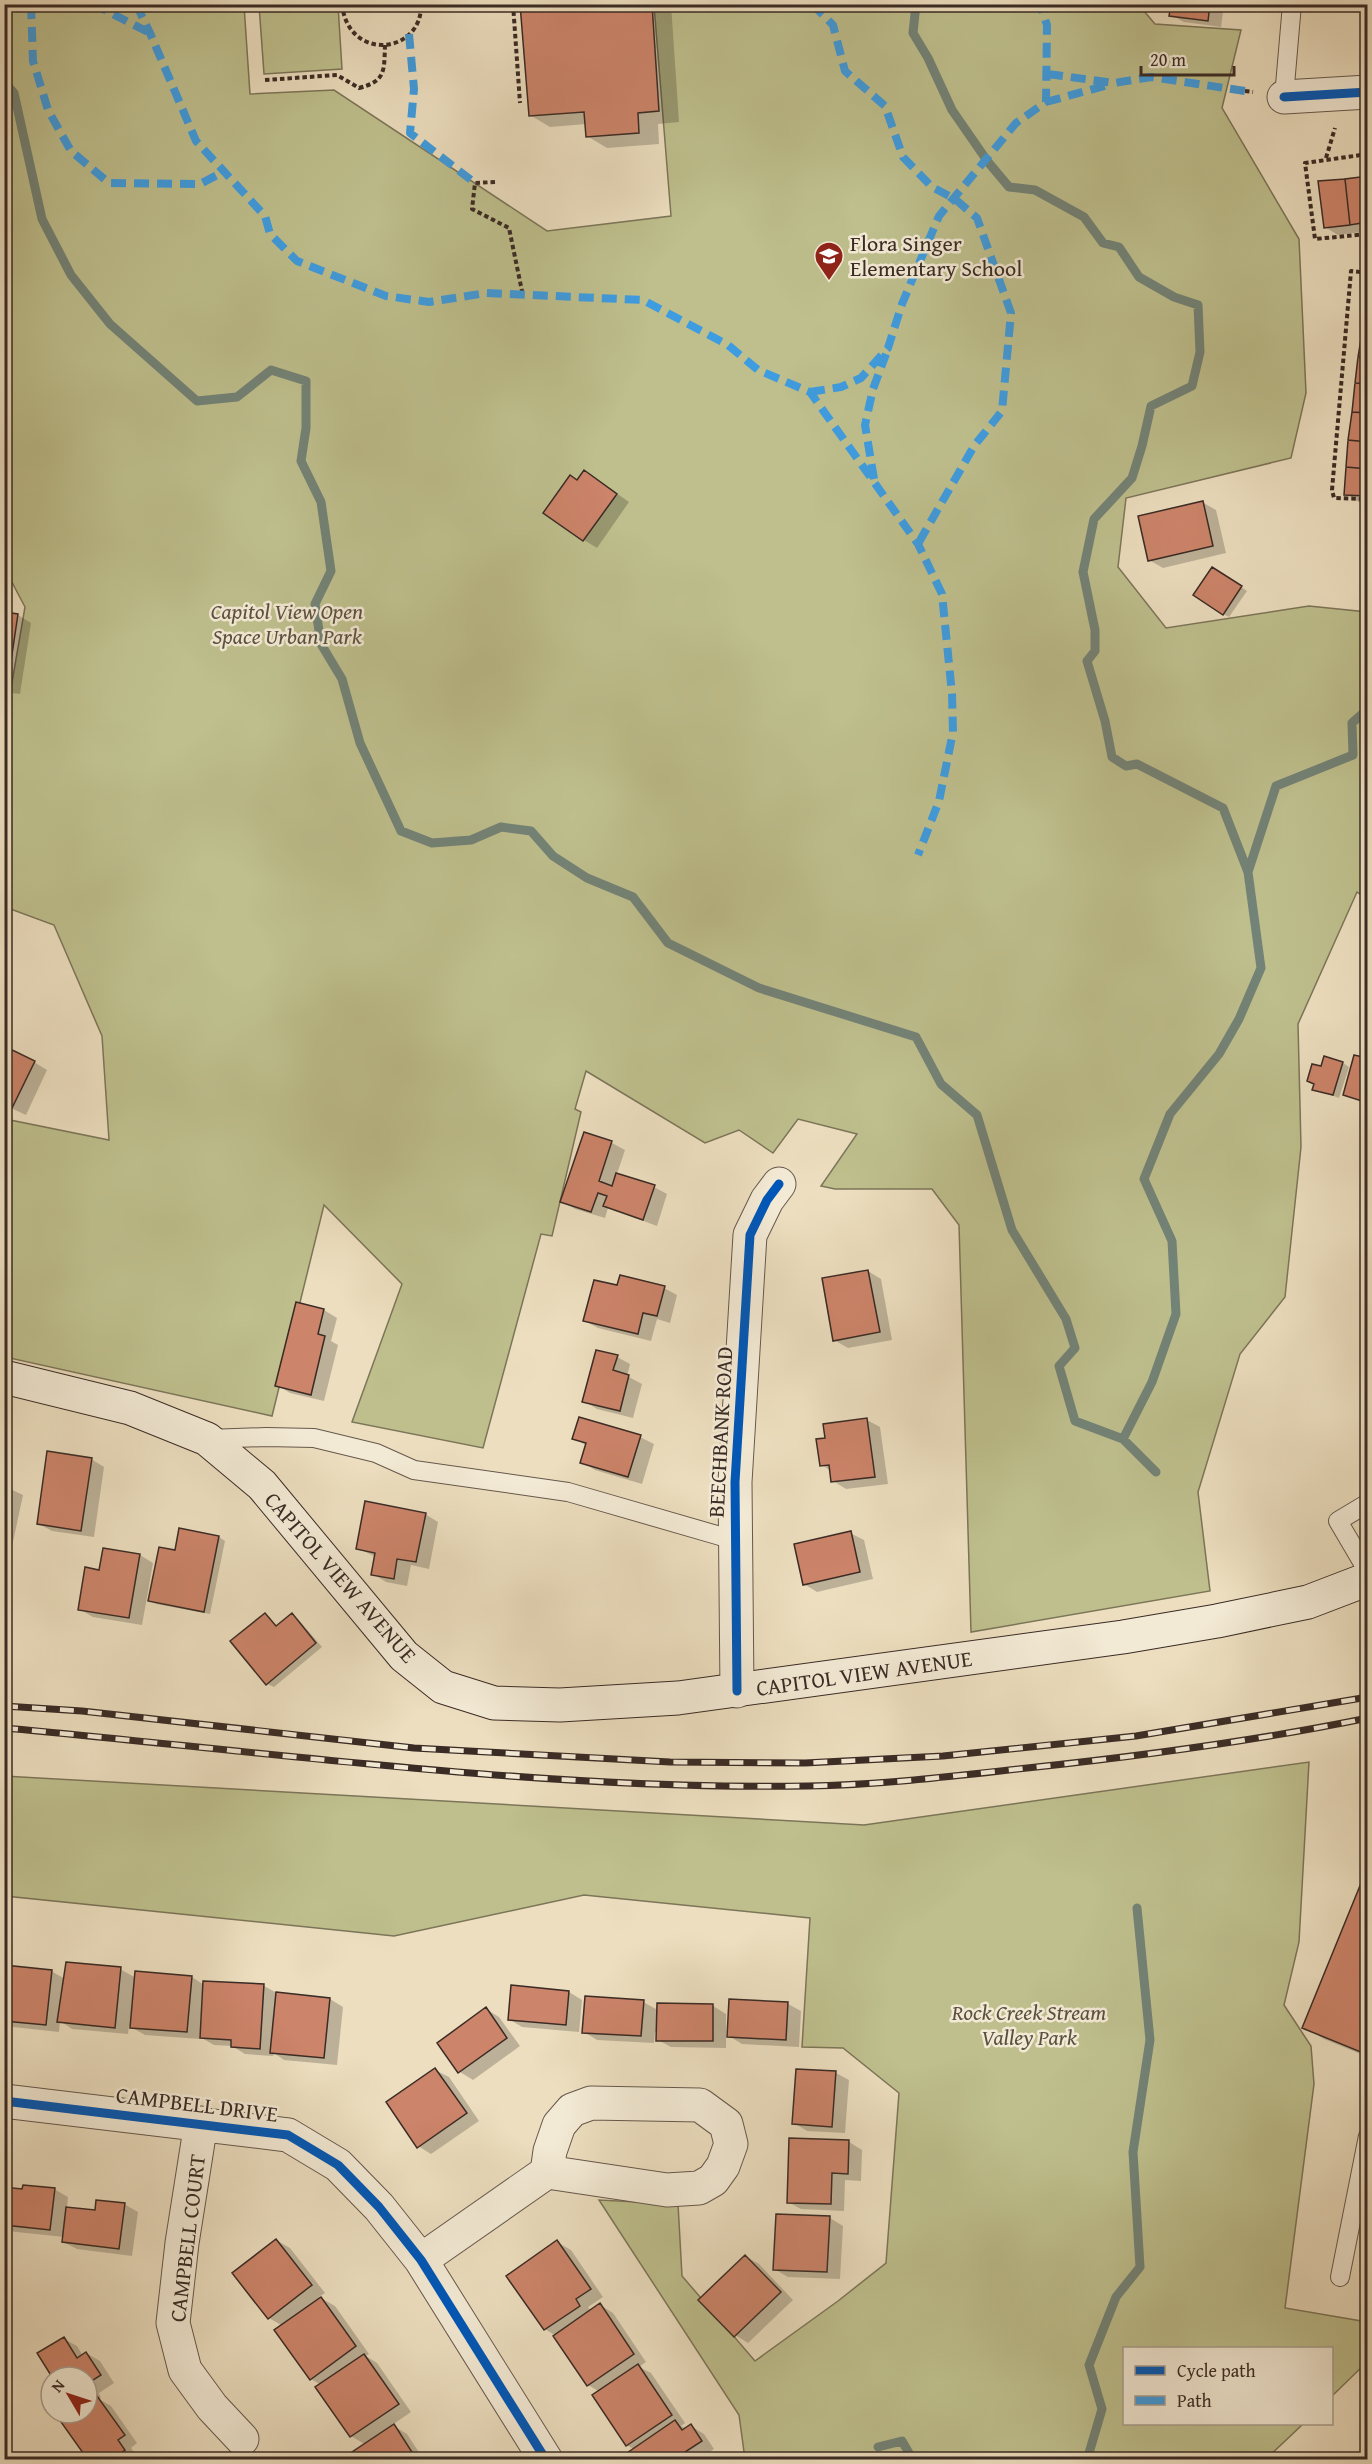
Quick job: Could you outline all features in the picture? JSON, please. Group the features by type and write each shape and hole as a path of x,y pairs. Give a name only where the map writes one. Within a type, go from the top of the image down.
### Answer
{"street":[{"path":"1284,97 1368,92"},
{"name":"BEECHBANK ROAD","path":"737,1691 738,1628 735,1540 739,1413 750,1235 766,1200 779,1184"},
{"name":"CAPITOL VIEW AVENUE","path":"4,1377 130,1408 207,1439 261,1485 404,1656 443,1687 494,1703 560,1705 678,1698 1112,1639 1308,1602 1368,1579"},
{"name":"CAMPBELL DRIVE","path":"4,2101 288,2135 338,2165 380,2207 421,2260 546,2460"},
{"path":"421,2260 547,2172 667,2190 699,2188 713,2180 723,2166 731,2144 726,2124 700,2105 591,2103 572,2110 559,2124 550,2151 547,2172"},
{"name":"CAMPBELL COURT","path":"201,2123 182,2243 173,2323 185,2370 212,2407 242,2439"}],"lane":[{"path":"1284,97 1292,4"},
{"path":"207,1439 314,1438 376,1453 414,1470 568,1492 735,1540"},
{"path":"1368,1503 1338,1521 1368,1572"},
{"path":"1340,2277 1368,2136"}],"path":[{"path":"342,4 344,18 350,30 366,42 386,45 398,42 409,34 417,24 421,4"},
{"path":"513,4 520,103"},
{"path":"265,80 336,75 359,88 374,84 383,72 386,45"},
{"path":"1326,158 1335,128"},
{"path":"1368,154 1326,158 1305,163 1315,239 1368,234"},
{"path":"495,182 475,183 472,209 509,228 523,296"},
{"path":"1368,273 1351,271 1332,490 1334,498 1368,499"}],"green space":[{"name":"Capitol View Open Space Urban Park","path":"1138,4 1155,24 1241,30 1222,108 1299,239 1306,393 1291,458 1126,498 1118,567 1166,628 1309,606 1367,612 1368,869 1364,878 1367,881 1368,899 1357,892 1298,1024 1301,1147 1285,1297 1240,1354 1198,1492 1210,1591 971,1632 959,1225 932,1189 835,1189 821,1186 857,1134 798,1119 773,1153 739,1130 705,1143 586,1071 575,1109 581,1112 552,1236 541,1234 483,1448 352,1422 402,1284 324,1205 272,1416 5,1357 5,1119 109,1140 102,1036 54,925 5,907 5,723 25,607 4,567 5,5 244,5 250,94 334,90 547,231 671,216 654,5"},
{"path":"259,5 338,5 342,69 264,74"},
{"name":"Rock Creek Stream Valley Park","path":"1309,1762 1299,1942 1284,2005 1311,2046 1314,2084 1285,2308 1367,2322 1367,2362 1333,2395 1333,2347 1123,2347 1123,2425 1302,2425 1266,2459 745,2459 739,2415 599,2200 678,2204 682,2276 755,2361 886,2263 899,2093 843,2048 802,2047 810,1918 584,1895 394,1936 5,1896 4,1776 864,1825"}],"building":[{"path":"520,4 652,4 659,111 638,113 639,133 586,137 584,112 529,116"},
{"path":"1171,4 1210,4 1208,21 1169,16"},
{"path":"1368,176 1368,222 1350,225 1345,179"},
{"path":"1345,179 1350,225 1324,228 1318,181"},
{"path":"1365,306 1368,307 1368,334 1362,333"},
{"path":"1362,333 1368,334 1368,358 1358,357"},
{"path":"1358,357 1368,358 1368,384 1355,383"},
{"path":"1355,383 1368,384 1368,413 1352,412"},
{"path":"1352,412 1368,413 1368,442 1348,440"},
{"path":"1348,440 1368,442 1368,469 1346,467"},
{"path":"1346,467 1368,469 1368,496 1344,495"},
{"path":"584,470 617,494 583,541 543,513 570,475 577,480"},
{"path":"1203,501 1213,546 1148,561 1138,516"},
{"path":"1212,567 1242,586 1223,615 1193,595"},
{"path":"4,612 18,614 7,688 4,687"},
{"path":"4,1046 35,1061 12,1108 4,1105"},
{"path":"1354,1055 1368,1058 1368,1103 1343,1095"},
{"path":"1324,1056 1343,1062 1333,1095 1312,1090 1314,1084 1307,1081 1312,1064 1321,1066"},
{"path":"584,1132 612,1141 599,1181 612,1186 616,1173 655,1185 643,1220 603,1206 607,1196 598,1193 591,1212 560,1202"},
{"path":"868,1270 880,1332 833,1341 822,1278"},
{"path":"620,1275 665,1286 657,1316 643,1313 638,1334 583,1321 594,1280 617,1285"},
{"path":"296,1302 324,1309 318,1334 325,1336 311,1395 275,1386"},
{"path":"596,1350 618,1355 613,1370 629,1375 620,1411 582,1402"},
{"path":"579,1417 641,1435 628,1477 580,1463 586,1443 572,1439"},
{"path":"867,1418 875,1477 831,1482 829,1465 820,1466 816,1439 825,1438 823,1424"},
{"path":"47,1451 92,1458 81,1531 37,1524"},
{"path":"365,1501 426,1513 416,1562 397,1559 394,1579 371,1575 375,1553 356,1549"},
{"path":"179,1528 219,1536 204,1612 148,1601 159,1547 175,1550"},
{"path":"851,1531 860,1572 803,1585 794,1544"},
{"path":"103,1548 140,1554 129,1618 78,1610 85,1567 99,1570"},
{"path":"265,1613 276,1626 292,1613 316,1643 266,1685 230,1641"},
{"path":"1368,1866 1368,2055 1302,2028"},
{"path":"66,1962 121,1967 115,2028 57,2022"},
{"path":"4,1965 52,1970 46,2025 4,2021"},
{"path":"135,1971 192,1976 187,2032 130,2028"},
{"path":"203,1981 264,1984 260,2049 231,2047 231,2040 200,2038"},
{"path":"511,1985 569,1991 566,2025 508,2020"},
{"path":"276,1992 330,1998 324,2058 270,2053"},
{"path":"585,1996 644,2000 641,2036 582,2033"},
{"path":"729,1999 788,2002 786,2040 727,2037"},
{"path":"657,2003 713,2004 713,2041 656,2041"},
{"path":"486,2007 507,2038 458,2073 437,2043"},
{"path":"435,2068 467,2113 417,2148 386,2102"},
{"path":"796,2069 836,2071 832,2127 792,2124"},
{"path":"789,2138 849,2140 848,2174 832,2173 831,2204 787,2203"},
{"path":"23,2185 55,2188 50,2230 4,2225 4,2187 22,2189"},
{"path":"96,2200 125,2203 119,2249 62,2242 66,2207 95,2210"},
{"path":"776,2214 830,2216 827,2272 773,2270"},
{"path":"276,2239 312,2285 268,2319 232,2273"},
{"path":"557,2240 591,2289 576,2299 580,2306 544,2330 506,2276"},
{"path":"745,2255 781,2292 734,2337 698,2300"},
{"path":"321,2297 356,2346 310,2380 274,2330"},
{"path":"600,2303 634,2354 587,2386 553,2336"},
{"path":"64,2337 77,2358 86,2352 94,2365 44,2365 37,2353"},
{"path":"364,2354 399,2404 350,2437 315,2387"},
{"path":"638,2364 672,2415 626,2446 592,2395"},
{"path":"99,2399 125,2435 118,2440 125,2450 112,2460 88,2460 63,2425 99,2425"},
{"path":"675,2420 682,2430 691,2424 702,2441 685,2452 688,2458 686,2460 622,2460 621,2457"},
{"path":"394,2424 417,2460 353,2460 349,2454"}],"waterway":[{"path":"916,4 913,33 928,58 952,110 988,162 1009,187 1035,190 1084,217 1103,243 1119,247 1139,277 1174,297 1198,305 1200,352 1192,386 1151,406 1132,478 1094,519 1083,572 1095,630 1095,651 1087,661 1105,721 1112,757 1126,766 1137,764 1223,808 1248,872 1261,968 1239,1019 1219,1054 1170,1114 1144,1179 1172,1241 1176,1314 1152,1382 1123,1439"},
{"path":"4,82 14,93 42,219 71,275 110,324 197,401 237,397 271,370 306,381 306,428 301,461 321,502 331,571 315,604 321,644 342,679 360,743 401,831 432,843 471,840 501,827 531,831 553,856 587,878 633,897 668,943 759,988 916,1037 941,1084 977,1115 1012,1230 1066,1319 1075,1348 1059,1366 1075,1421 1123,1439 1156,1472"},
{"path":"1248,872 1276,786 1353,755 1352,723 1368,709"},
{"path":"1087,2460 1102,2409 1089,2365 1116,2297 1140,2267 1133,2152 1150,2040 1137,1908"},
{"path":"878,2447 902,2441 913,2460"}],"railway":[{"path":"4,1706 82,1711 414,1748 670,1762 805,1763 943,1756 1136,1736 1368,1697"},
{"path":"4,1728 506,1776 707,1786 808,1786 918,1780 1112,1758 1241,1741 1368,1718"}],"marked path":[{"path":"31,4 33,61 48,110 71,151 109,183 200,184 223,172"},
{"path":"93,4 150,33"},
{"path":"136,4 196,141 265,216 270,234 297,261 386,296 429,302 486,293 643,300 728,345 758,370 810,392 918,544 942,594 952,694 953,732 939,801 918,855"},
{"path":"812,4 833,25 845,71 885,106 903,157 932,187 955,199 977,218 1011,313 1002,411 974,446 918,544"},
{"path":"810,392 841,387 861,378 888,348 902,304 939,216 1016,123 1046,102 1047,25 1040,4"},
{"path":"409,34 414,89 410,133 475,183"},
{"path":"1048,74 1114,83 1151,77 1245,91"},
{"path":"1046,102 1108,85"},
{"path":"874,479 865,425 873,389 886,354"}],"cycle path":[{"path":"1284,97 1368,92"},
{"path":"737,1691 735,1482 750,1235 767,1200 779,1184"},
{"path":"4,2101 288,2135 338,2165 379,2207 421,2260 546,2460"}],"place":[{"name":"Flora Singer Elementary School","path":"829,282"}]}
